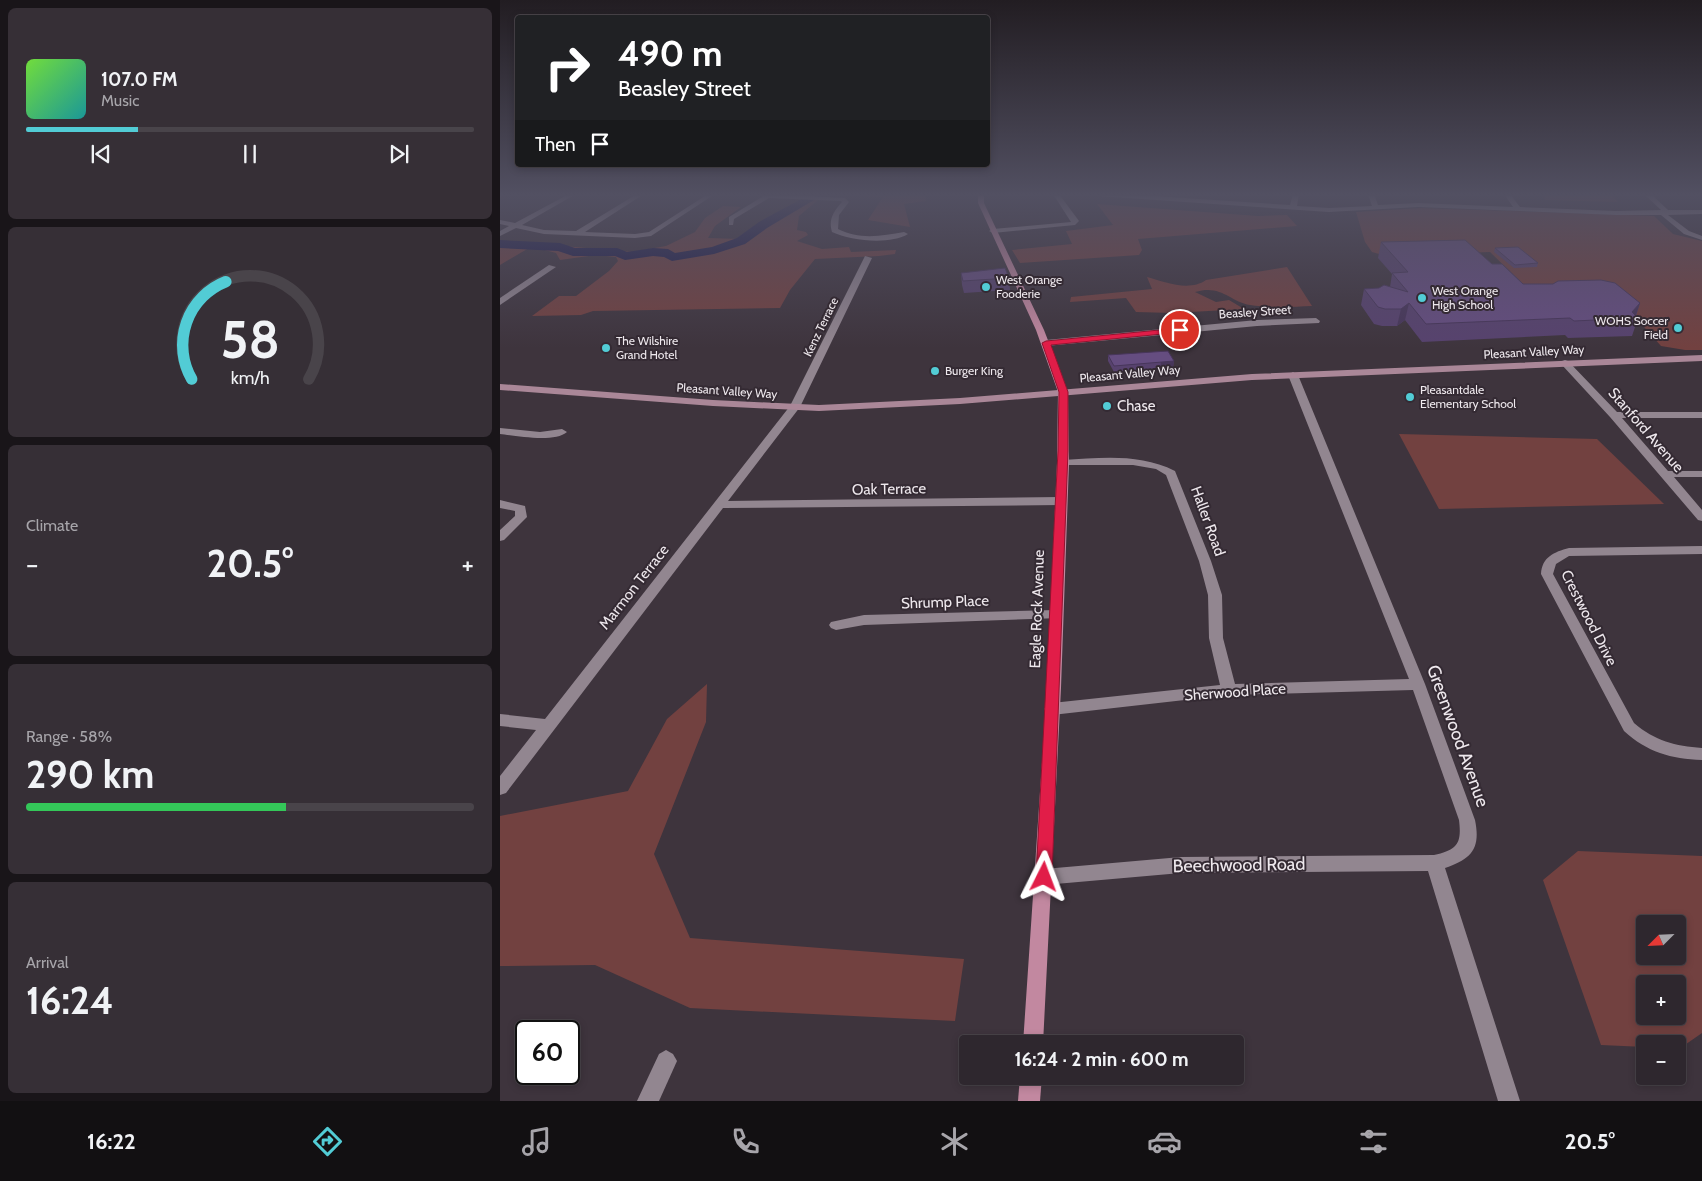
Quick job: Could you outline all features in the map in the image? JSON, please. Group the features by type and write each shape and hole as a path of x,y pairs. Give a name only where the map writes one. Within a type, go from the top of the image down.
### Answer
{"main road":[{"name":"Eagle Rock Avenue","path":"1000,245 1046,343 1063,392 1063,463 1052,709 1034,1035"},
{"name":"Pleasant Valley Way","path":"500,387 796,407 898,405 1293,375 1702,358"},
{"path":"1029,1101 1030,1085"}],"street":[{"name":"Kenz Terrace","path":"796,407 868,258"},
{"path":"500,302 552,267"},
{"name":"Beasley Street","path":"1046,343 1257,323 1316,321"},
{"name":"Stanford Avenue","path":"1566,363 1614,415 1702,518"},
{"name":"Greenwood Avenue","path":"1293,375 1418,684 1470,832 1467,843 1453,859 1434,863"},
{"name":"Marmon Terrace","path":"500,788 547,725 796,407"},
{"path":"1614,415 1702,415"},
{"path":"500,432 540,435 562,432"},
{"name":"Haller Road","path":"1063,463 1144,461 1171,472 1205,561 1215,595 1216,638 1229,690"},
{"path":"1664,474 1702,474"},
{"name":"Oak Terrace","path":"718,505 1061,501"},
{"path":"500,504 521,509 521,517 500,537"},
{"name":"Crestwood Drive","path":"1702,550 1569,552 1549,562 1547,574 1629,727 1640,737 1663,749 1678,753 1702,754"},
{"name":"Shrump Place","path":"836,625 864,620 1056,615"},
{"name":"Sherwood Place","path":"1052,709 1229,690 1418,684"},
{"path":"500,720 547,725"},
{"path":"1434,863 1509,1101"},
{"name":"Beechwood Road","path":"1044,877 1181,865 1434,863"},
{"path":"648,1101 666,1061"}],"shaded area":[{"path":"500,245 533,245 500,265"},
{"path":"540,245 632,252 666,246 811,245 822,249 849,247 851,252 896,250 895,254 879,256 815,259 790,290 780,308 593,311 581,315 532,316 559,296 576,296 609,271 618,261 616,257 596,255 560,260 556,253 541,249"},
{"path":"1058,245 1140,245 1142,250 1139,255 1020,263 1012,250"},
{"path":"1367,245 1702,245 1702,350 1685,350 1661,346 1629,310 1531,292 1490,252 1386,256 1372,252"},
{"path":"1287,267 1312,306 1273,307 1250,305 1212,290 1195,292 1216,302 1229,300 1244,309 1173,313 1136,312 1126,298 1070,302 1071,297 1152,289 1147,277 1185,286 1199,284 1206,280"},
{"path":"1399,434 1597,439 1664,504 1439,509"},
{"path":"707,684 706,722 654,854 690,938 964,959 955,1021 690,1008 595,965 500,966 500,816 628,791 667,719"},
{"path":"1578,851 1702,856 1702,1033 1686,1044 1686,1035 1636,1035 1636,1047 1601,1045 1543,880"}],"building":[{"path":"1384,245 1471,245 1492,264 1502,264 1523,284 1553,284 1558,281 1601,280 1615,283 1640,303 1632,312 1638,318 1574,321 1570,318 1426,324 1409,303 1401,309 1378,307 1364,289 1379,288 1384,285 1408,292 1392,273 1408,272"},
{"path":"1518,247 1538,263 1515,265 1495,248"},
{"path":"1005,268 1009,278 963,281 961,273"},
{"path":"1168,351 1174,361 1114,366 1108,355"}],"waterway":[{"path":"528,245 560,247 573,252 617,252 625,256 653,252 668,253 672,257 714,250 728,245"}],"place":[{"name":"West Orange Fooderie","path":"986,287"},
{"name":"West Orange High School","path":"1422,298"},
{"name":"WOHS Soccer Field","path":"1678,328"},
{"name":"The Wilshire Grand Hotel","path":"606,348"},
{"name":"Burger King","path":"935,371"},
{"name":"Pleasantdale Elementary School","path":"1410,397"},
{"name":"Chase","path":"1107,406"}],"route":[{"path":"1044,877 1054,688 1063,451 1063,392 1046,343 1180,330"}]}
